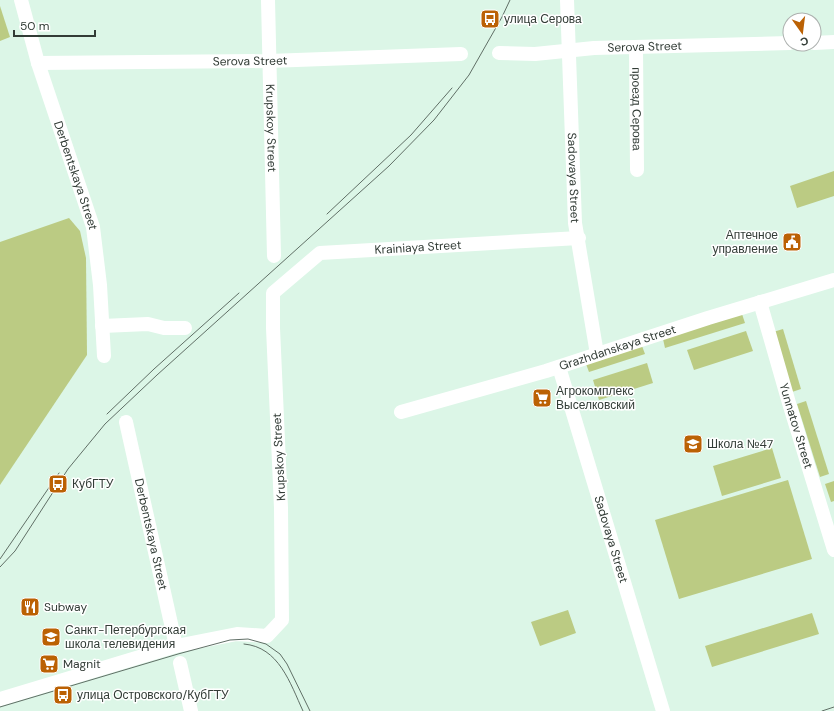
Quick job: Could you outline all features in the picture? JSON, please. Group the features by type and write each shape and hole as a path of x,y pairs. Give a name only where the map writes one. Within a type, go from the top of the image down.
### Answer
{"street":[{"name":"Derbentskaya Street","path":"21,0 38,64 93,227 100,285 104,356"},
{"name":"Krupskoy Street","path":"268,0 274,256"},
{"name":"Sadovaya Street","path":"567,0 575,223 579,238 597,354"},
{"path":"822,43 834,42"},
{"name":"Serova Street","path":"499,53 535,54 594,48 782,43"},
{"name":"проезд Серова","path":"636,48 637,170"},
{"name":"Serova Street","path":"38,64 269,61 461,54"},
{"name":"Krainiaya Street","path":"273,293 320,253 579,238"},
{"name":"Grazhdanskaya Street","path":"401,412 559,367 760,302 834,280"},
{"name":"Krupskoy Street","path":"176,646 237,634 267,636 282,620 281,508 273,328 273,293"},
{"name":"Yunnatov Street","path":"760,302 834,550"},
{"path":"102,326 148,324 164,328 185,328"},
{"name":"Sadovaya Street","path":"559,367 663,711"},
{"name":"Derbentskaya Street","path":"126,422 176,646"},
{"path":"0,699 176,646"},
{"path":"180,663 191,711"}],"green space":[{"path":"0,6 10,37 0,41"},
{"path":"834,171 834,196 797,208 790,186"},
{"path":"69,218 80,231 86,258 87,355 0,485 0,242"},
{"path":"742,314 745,323 665,348 663,339"},
{"path":"783,329 801,389 792,392 773,332"},
{"path":"746,331 753,351 694,370 687,350"},
{"path":"642,346 645,354 589,372 586,364"},
{"path":"647,363 653,383 599,400 593,380"},
{"path":"806,401 829,474 820,477 797,404"},
{"path":"772,448 781,478 722,496 713,466"},
{"path":"788,480 812,559 679,599 655,520"},
{"path":"834,481 834,501 831,502 825,484"},
{"path":"568,610 576,633 540,646 531,622"},
{"path":"812,613 819,634 712,667 705,646"}],"tram line":[{"path":"0,567 15,551 68,469 105,424 157,375 389,166 434,120 469,75 510,0"},
{"path":"327,214 411,135 452,88"},
{"path":"107,414 154,369 239,293"},
{"path":"0,559 59,473"},
{"path":"0,707 178,654 230,640 248,639 266,644 280,654 287,664 310,711"},
{"path":"244,644 256,647 275,659 288,678 303,711"},
{"path":"822,711 834,707"}],"place":[{"name":"улица Серова","path":"490,19"},
{"name":"Аптечное управление","path":"792,242"},
{"name":"Агрокомплекс Выселковский","path":"542,398"},
{"name":"Школа №47","path":"693,444"},
{"name":"КубГТУ","path":"58,484"},
{"name":"Subway","path":"30,607"},
{"name":"Санкт-Петербургская школа телевидения","path":"51,637"},
{"name":"Magnit","path":"49,664"},
{"name":"улица Островского/КубГТУ","path":"63,695"}]}
